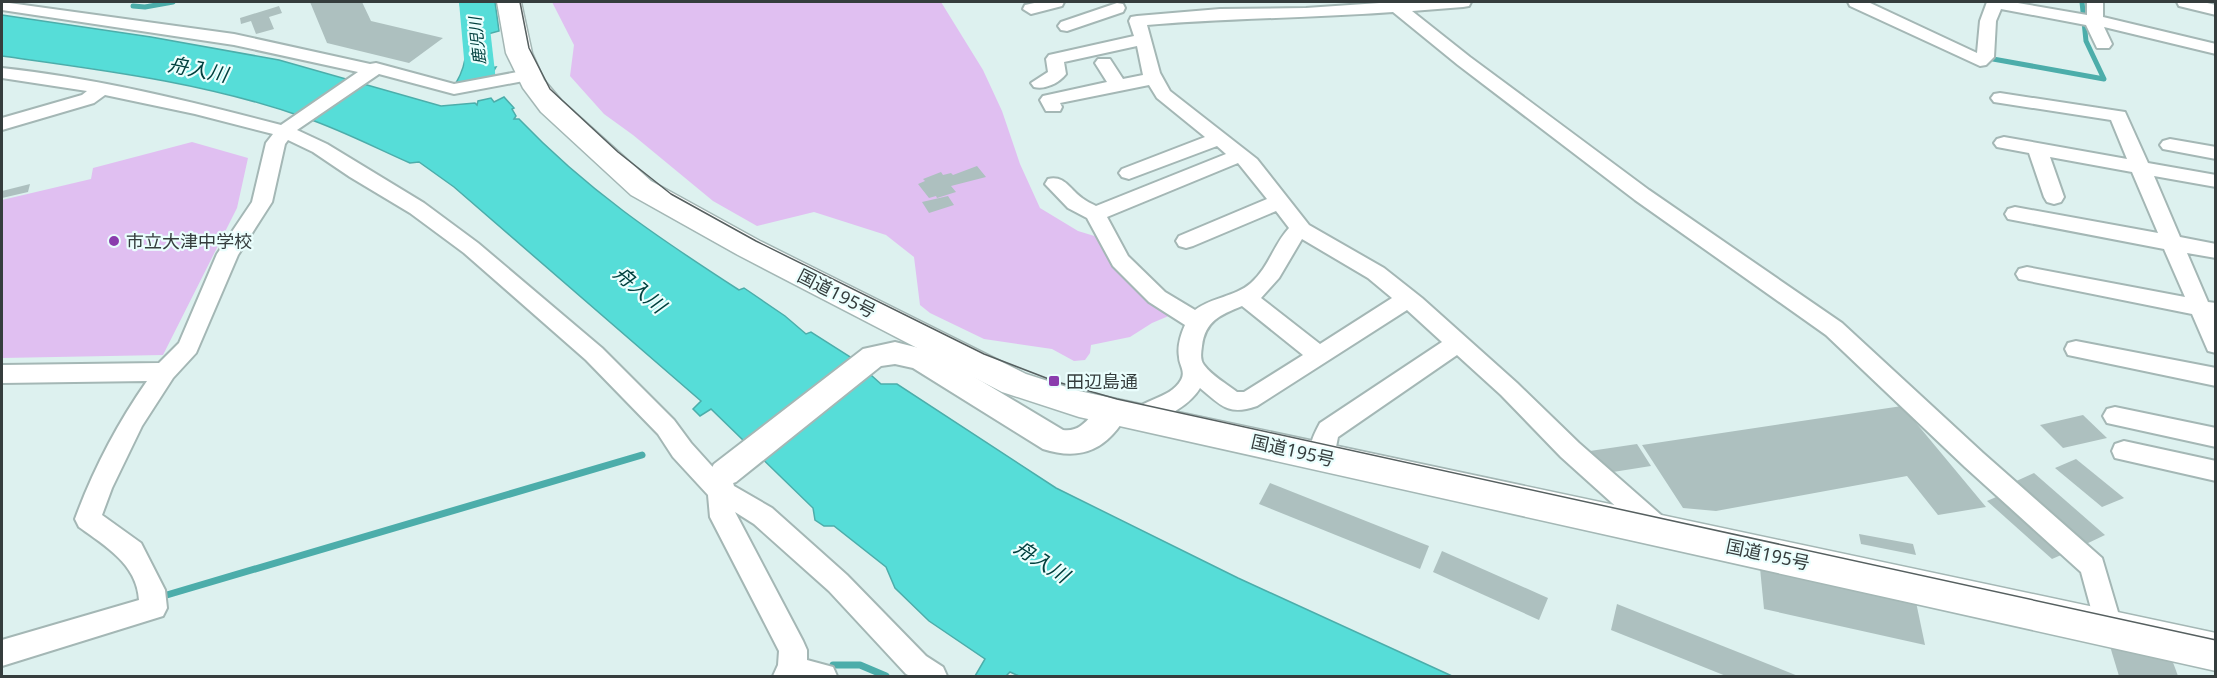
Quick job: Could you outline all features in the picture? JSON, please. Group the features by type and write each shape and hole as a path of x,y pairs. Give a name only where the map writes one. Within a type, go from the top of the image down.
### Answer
{"highway":[{"name":"国道195号","path":"509,2 519,53 528,75 551,106 642,188 749,248 1014,383 1065,401 2216,652"}],"street":[{"path":"1031,9 1056,2"},
{"path":"1040,83 1057,74 1056,59 1141,30 1222,8 1306,13 1463,2"},
{"path":"1856,2 1980,61 1985,57 1988,21 1995,2 2107,22 2216,49"},
{"path":"2095,2 2095,27 2103,44"},
{"path":"2185,2 2216,10"},
{"path":"2,5 210,35 309,52 369,71"},
{"path":"1067,26 1113,5 1141,30 1154,78 1168,98 1241,155 1281,201 1302,230 1376,273 1407,299 1509,389 1570,450 1660,531"},
{"path":"1396,6 1464,61 1642,195 1834,329 1974,460 2093,566 2109,629"},
{"path":"1104,63 1118,86"},
{"path":"2,653 153,608 152,590 132,551 88,519 99,488 132,421 165,372 188,347 228,254 262,202 276,143 288,129 369,71 381,68 454,89 528,75"},
{"path":"2,73 100,90 288,129 417,208 471,248 594,354 666,427 682,450 763,516 838,583 916,665 933,676"},
{"path":"1053,107 1050,100 1154,78"},
{"path":"2,124 88,99 100,90"},
{"path":"2000,98 2118,116 2172,243 2208,310 2216,345"},
{"path":"1129,173 1220,138"},
{"path":"2004,143 2216,181"},
{"path":"2170,145 2216,153"},
{"path":"2037,149 2054,197"},
{"path":"1095,214 1241,155"},
{"path":"1055,184 1075,203 1095,214 1120,261 1157,297 1198,322"},
{"path":"1186,242 1281,201"},
{"path":"2015,214 2216,251"},
{"path":"722,482 873,357 896,353 921,359 1054,440 1067,445 1086,439 1127,414 1168,404 1191,383 1195,371 1190,353 1198,322 1207,313 1253,293 1268,279 1295,233 1302,230"},
{"path":"2027,274 2208,310"},
{"path":"1245,297 1320,356"},
{"path":"1195,371 1233,402 1250,400 1407,299"},
{"path":"1322,457 1324,438 1329,430 1458,343"},
{"path":"2076,349 2216,377"},
{"path":"2,374 165,372"},
{"path":"1233,437 1239,403"},
{"path":"2115,416 2216,438"},
{"path":"2124,451 2216,471"},
{"path":"722,482 723,516 793,650 789,673 823,676"}],"shaded area":[{"path":"552,2 941,2 983,70 1002,111 1020,164 1040,208 1078,231 1101,238 1171,315 1152,323 1130,337 1091,345 1090,353 1085,360 1074,361 1052,349 984,339 930,313 920,305 914,257 886,235 814,212 757,226 713,201 604,114 570,76 574,45"},
{"name":"市立大津中学校","path":"192,142 248,158 237,208 163,355 2,358 2,200 91,179 93,168"}],"water":[{"path":"460,2 495,2 499,31 477,37 479,70 496,67 489,79 467,85 456,83 466,53"},
{"name":"舟入川","path":"2,15 151,37 279,60 441,106 475,103 477,105 478,101 491,98 494,102 504,97 514,108 512,109 516,116 514,119 519,119 571,168 624,211 739,290 744,288 785,316 806,334 811,332 852,358 881,384 897,384 1056,488 1238,578 1452,676 1019,676 1010,672 1006,676 975,676 985,659 929,621 895,588 886,567 834,526 824,526 815,520 813,508 711,409 700,416 693,409 701,401 454,187 419,162 410,163 319,123 231,96 155,79 2,56"}],"building":[{"path":"310,2 362,2 371,21 443,38 409,63 327,43"},
{"path":"279,6 282,13 269,17 274,29 256,34 251,21 241,24 240,18"},
{"path":"977,166 986,177 951,186 956,192 937,198 936,196 929,198 918,184 925,181 923,179 941,172 943,175 951,173 953,175"},
{"path":"30,184 28,192 2,198 2,191"},
{"path":"948,196 954,205 929,213 922,202"},
{"path":"1902,406 1986,507 1938,515 1907,476 1716,511 1683,508 1642,445"},
{"path":"2083,415 2107,438 2063,448 2040,425"},
{"path":"1637,444 1651,466 1613,472 1590,451"},
{"path":"2076,459 2124,498 2102,507 2055,468"},
{"path":"2034,473 2105,535 2084,545 2012,483"},
{"path":"1270,483 1429,546 1420,569 1259,504"},
{"path":"2003,494 2068,552 2052,559 1987,501"},
{"path":"1859,534 1913,544 1916,555 1861,544"},
{"path":"1442,551 1548,598 1539,620 1433,572"},
{"path":"1760,568 1916,602 1925,645 1764,609"},
{"path":"1617,604 1798,676 1726,676 1611,630"},
{"path":"2109,643 2171,657 2178,676 2119,676"}],"waterway":[{"path":"133,6 145,7 173,2"},
{"name":"鹿児川","path":"473,2 481,81"},
{"path":"1993,59 2104,79 2086,41 2082,2"},
{"path":"160,597 642,455"},
{"path":"833,665 860,665 886,676"}],"tram line":[{"path":"520,2 529,48 550,89 618,152 671,194 756,241 984,354 1054,381 1117,399 2216,640"}],"place":[{"name":"市立大津中学校","path":"114,241"},
{"name":"田辺島通","path":"1054,381"}]}
